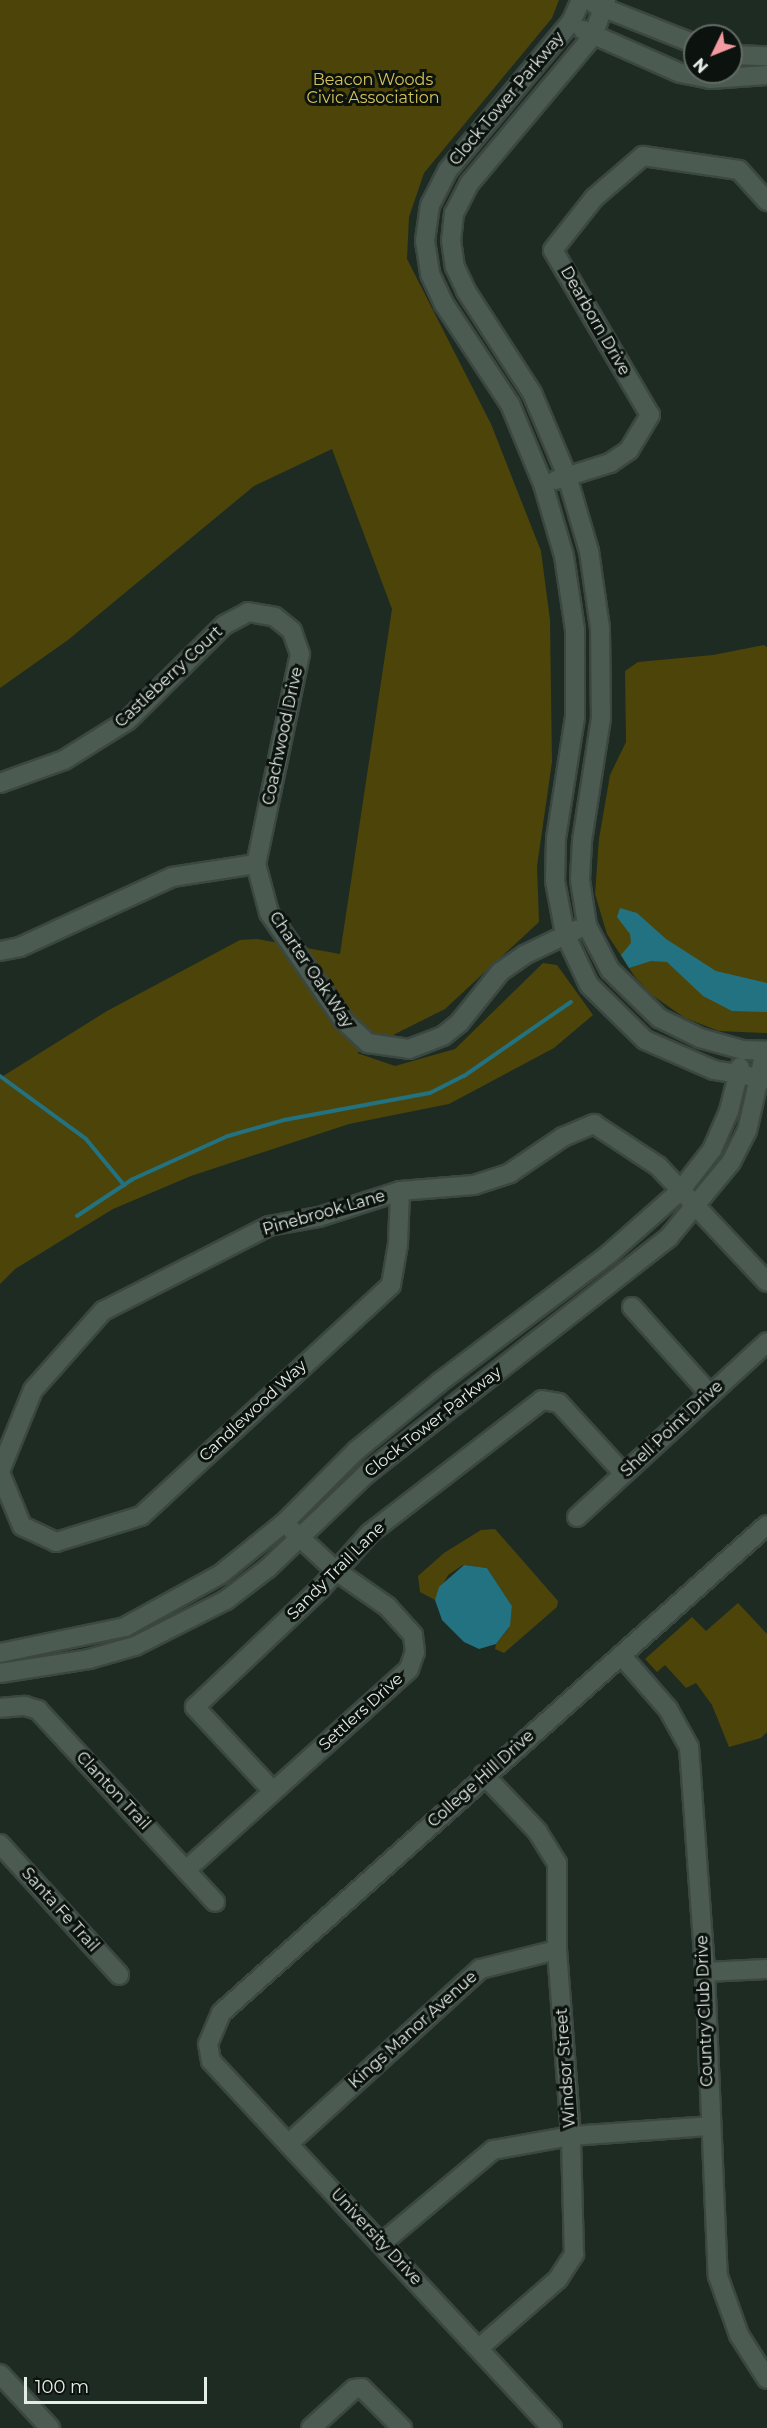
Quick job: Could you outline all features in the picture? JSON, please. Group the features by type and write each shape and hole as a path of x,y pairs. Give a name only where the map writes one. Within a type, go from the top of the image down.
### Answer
{"street":[{"path":"583,0 605,4 683,39"},
{"name":"Clock Tower Parkway","path":"583,0 571,22 448,170 430,205 425,241 430,274 444,304 510,404 543,484 564,556 574,630 576,717 556,838 555,881 565,934 589,985 645,1040 690,1062 738,1076"},
{"name":"Clock Tower Parkway","path":"0,1653 125,1627 221,1574 284,1523 357,1450 440,1382 600,1262 680,1191 712,1150 729,1111 743,1050 700,1038 659,1018 610,970 586,926 580,880 582,841 601,718 600,628 589,551 567,476 532,393 466,291 455,267 450,240 454,213 469,184 593,36 605,4"},
{"path":"571,22 593,36 700,77 750,79 767,75"},
{"path":"743,55 767,56"},
{"name":"Dearborn Drive","path":"543,484 610,463 629,450 650,415 553,250 594,198 643,156 739,170 767,201"},
{"name":"Castleberry Court","path":"0,783 64,760 128,720 224,625 248,612 275,617"},
{"name":"Coachwood Drive","path":"256,864 300,654 292,631 275,617"},
{"path":"574,630 600,628"},
{"path":"0,951 20,947 172,877 256,864"},
{"name":"Charter Oak Way","path":"256,864 269,913 343,1020 359,1037 384,1047 409,1049 443,1036 460,1022 500,972 533,949 586,926"},
{"path":"743,1050 766,1051"},
{"name":"Clock Tower Parkway","path":"0,1673 89,1659 135,1646 226,1600 301,1538 366,1474 634,1268 697,1206 731,1162 747,1131 764,1080 766,1051"},
{"path":"738,1076 764,1080"},
{"name":"Pinebrook Lane","path":"22,1526 0,1472 33,1390 103,1311 269,1226 318,1216 400,1191 474,1185 510,1173 563,1137 594,1124 658,1166 680,1191"},
{"name":"Candlewood Way","path":"22,1526 56,1542 141,1516 391,1285 398,1244 400,1191"},
{"path":"680,1191 697,1206 767,1282"},
{"path":"632,1307 709,1394"},
{"name":"Shell Point Drive","path":"577,1517 767,1342"},
{"name":"Sandy Trail Lane","path":"273,1791 195,1707 321,1588 370,1533 416,1495 485,1447 542,1400 559,1403 624,1474"},
{"name":"Settlers Drive","path":"186,1870 409,1669 415,1652 413,1635 388,1607 335,1570 284,1523"},
{"name":"College Hill Drive","path":"208,2044 221,2013 484,1775 767,1525"},
{"name":"Country Club Drive","path":"621,1655 666,1707 689,1747 705,1972 709,2126 718,2276 739,2335 767,2379"},
{"name":"Clanton Trail","path":"0,1708 25,1706 38,1710 214,1902"},
{"name":"Windsor Street","path":"479,2348 558,2279 574,2254 571,2136 557,1950 557,1863 538,1832 484,1775"},
{"name":"Santa Fe Trail","path":"0,1844 119,1975"},
{"name":"Kings Manor Avenue","path":"288,2144 480,1969 557,1950"},
{"path":"705,1972 767,1969"},
{"name":"University Drive","path":"208,2044 211,2061 552,2428"},
{"path":"382,2243 493,2150 571,2136 709,2126"},
{"path":"2,2380 50,2428"},
{"path":"311,2428 354,2389 362,2388 402,2428"}],"green space":[{"name":"Beacon Woods Civic Association","path":"0,0 559,0 552,18 424,173 409,217 407,259 491,424 541,551 550,620 552,762 537,866 539,922 445,1009 357,1053 395,1066 455,1049 543,963 557,965 593,1015 554,1048 449,1104 349,1124 191,1176 113,1209 15,1269 0,1284 0,1078 107,1011 240,940 257,939 340,954 392,609 332,449 254,486 68,640 0,688"},
{"path":"764,645 767,647 767,1033 719,1031 685,1018 652,995 635,977 607,934 595,894 599,839 610,775 626,742 625,671 638,662 713,655"},
{"path":"495,1529 558,1601 557,1607 504,1653 495,1649 496,1644 509,1628 512,1606 487,1568 463,1565 448,1575 435,1600 420,1592 418,1576 444,1553 481,1530"},
{"path":"738,1603 767,1634 767,1732 761,1738 729,1747 712,1705 696,1683 686,1688 665,1665 657,1672 645,1659 692,1617 706,1631"}],"water":[{"path":"620,908 637,913 666,939 716,971 767,983 767,1012 732,1011 703,996 667,962 651,961 629,968 621,955 631,943 630,934 617,917"},
{"path":"464,1565 487,1568 512,1606 510,1626 496,1644 479,1649 464,1642 442,1620 435,1600 439,1587"}],"waterway":[{"path":"77,1216 133,1179 228,1136 284,1120 430,1093 464,1076 571,1002"},
{"path":"0,1076 86,1139 124,1185"}]}
